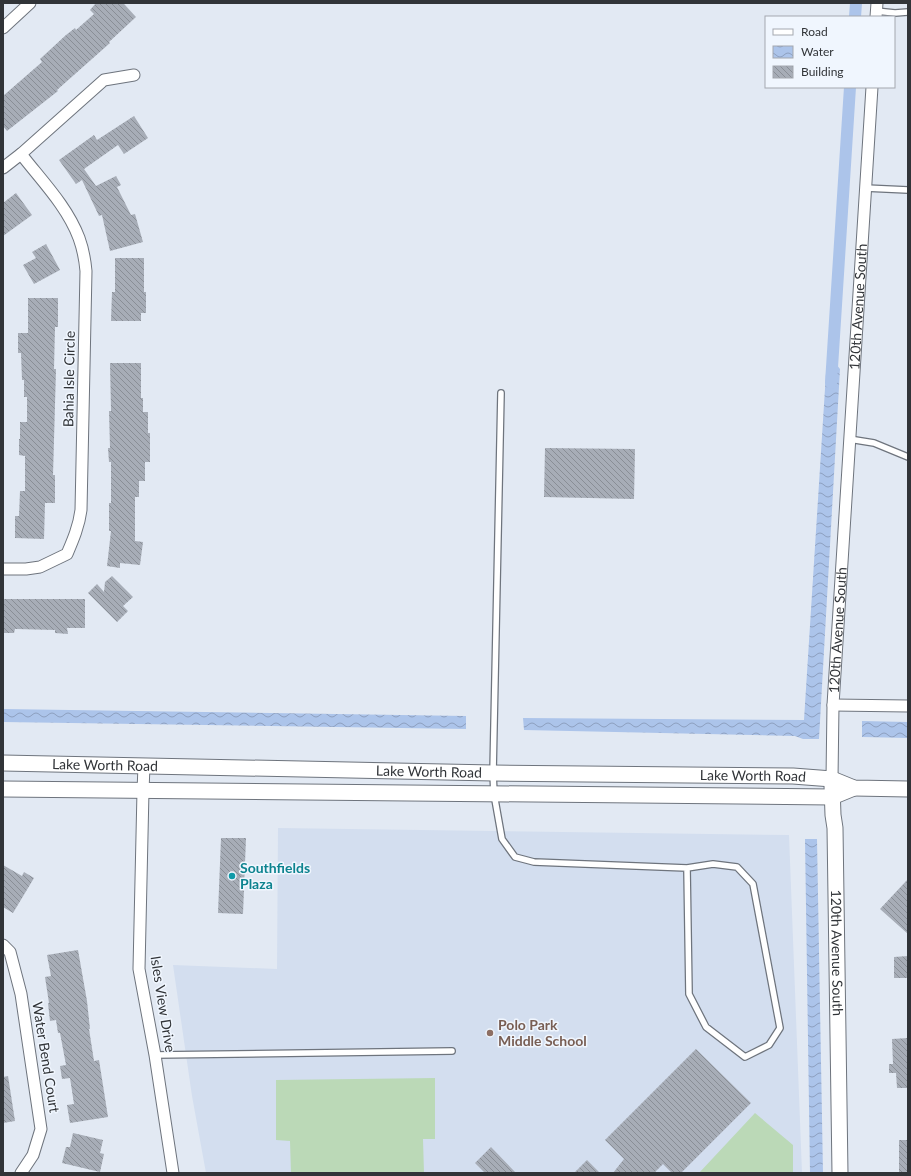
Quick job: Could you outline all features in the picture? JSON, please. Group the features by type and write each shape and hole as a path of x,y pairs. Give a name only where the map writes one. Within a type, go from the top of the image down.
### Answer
{"street":[{"path":"3,28 30,3"},
{"path":"3,168 21,154 104,80 134,75"},
{"name":"120th Avenue South","path":"840,1173 835,828 832,797 833,705 872,88"},
{"name":"Bahia Isle Circle","path":"3,569 26,570 40,566 67,554 76,533 81,510 86,271 84,254 79,238 67,214 21,154"},
{"path":"833,705 908,706"},
{"name":"Lake Worth Road","path":"3,764 493,773 793,776 832,779 854,788 908,789"},
{"name":"Isles View Drive","path":"144,766 139,969 155,1055 173,1173"},
{"name":"Lake Worth Road","path":"3,789 832,797 854,788"},
{"name":"Water Bend Court","path":"3,945 10,952 21,994 41,1130 33,1155 21,1173"}],"lane":[{"path":"877,10 895,13 908,12"},
{"path":"865,188 908,190"},
{"path":"501,393 493,773 494,794 502,840 515,857 534,862 687,868 713,864 737,867 753,884 780,1028 769,1045 745,1057 706,1027 689,994 687,868"},
{"path":"850,439 874,443 908,457"},
{"path":"155,1055 452,1051"}],"shaded area":[{"name":"Polo Park Middle School","path":"278,828 789,835 802,1173 206,1173 192,1096 173,965 277,969"}],"green space":[{"path":"435,1078 435,1139 423,1139 424,1173 291,1173 290,1141 276,1140 276,1080"},
{"path":"755,1113 793,1145 793,1173 699,1173"}],"water":[{"path":"836,364 840,369 819,739 803,739 795,736 524,730 523,718 804,720 826,373"},
{"path":"3,709 466,716 466,729 3,722"},
{"path":"862,721 908,722 908,738 862,737"},
{"path":"805,839 817,839 823,1173 810,1173"}],"building":[{"path":"96,3 123,3 136,17 109,42 110,43 57,90 58,91 7,131 3,126 3,96 42,62 40,59 66,35 75,28 76,30 94,14 90,10"},
{"path":"134,116 148,138 124,154 118,145 84,169 96,186 116,176 121,185 117,187 131,215 135,214 143,242 110,251 102,215 99,216 82,180 76,184 59,160 94,135 97,140"},
{"path":"16,193 32,215 3,236 3,203"},
{"path":"46,244 60,270 34,284 23,265 36,258 32,252"},
{"path":"115,258 144,258 144,292 146,292 146,313 141,313 141,321 111,321 112,292 115,292"},
{"path":"28,298 58,298 58,327 55,327 54,369 56,369 53,475 55,475 55,503 45,503 44,539 15,538 15,516 19,516 20,491 25,491 25,456 19,455 20,422 27,422 27,397 24,397 21,353 18,353 18,333 28,333"},
{"path":"110,363 141,363 141,398 143,398 143,412 148,412 148,433 150,433 150,462 145,462 145,481 139,481 139,497 135,497 135,541 143,542 140,565 120,563 120,568 107,566 111,531 109,531 109,503 111,503 111,462 109,462 108,448 110,448 109,411 111,411"},
{"path":"545,448 635,449 634,499 544,497"},
{"path":"112,576 133,597 123,606 128,611 117,622 88,593 97,584 104,592 105,582"},
{"path":"3,599 85,599 85,628 67,628 68,634 55,633 55,630 15,629 14,633 3,633"},
{"name":"Southfields Plaza","path":"221,838 246,838 243,914 218,913"},
{"path":"3,865 22,876 24,872 34,878 13,913 3,907"},
{"path":"908,879 908,934 880,909"},
{"path":"78,950 87,1001 89,1029 94,1061 99,1060 108,1117 70,1123 67,1105 74,1104 70,1078 62,1079 60,1066 66,1065 56,1020 50,1021 45,977 51,976 47,955"},
{"path":"908,956 908,978 894,978 894,957"},
{"path":"908,1038 908,1088 897,1088 896,1073 889,1073 889,1064 893,1064 892,1039"},
{"path":"696,1049 751,1103 681,1173 672,1173 663,1164 654,1173 613,1173 624,1159 605,1140"},
{"path":"8,1076 15,1121 3,1123 3,1077"},
{"path":"73,1133 103,1140 100,1153 104,1154 100,1172 62,1163 66,1147 70,1147"},
{"path":"899,1140 908,1140 908,1173 899,1173"},
{"path":"491,1147 516,1173 485,1173 475,1163"},
{"path":"587,1160 600,1173 574,1173"}],"waterway":[{"path":"855,16 856,3"},
{"path":"831,383 850,88"}],"place":[{"name":"Southfields Plaza","path":"232,876"},
{"name":"Polo Park Middle School","path":"490,1033"}]}
